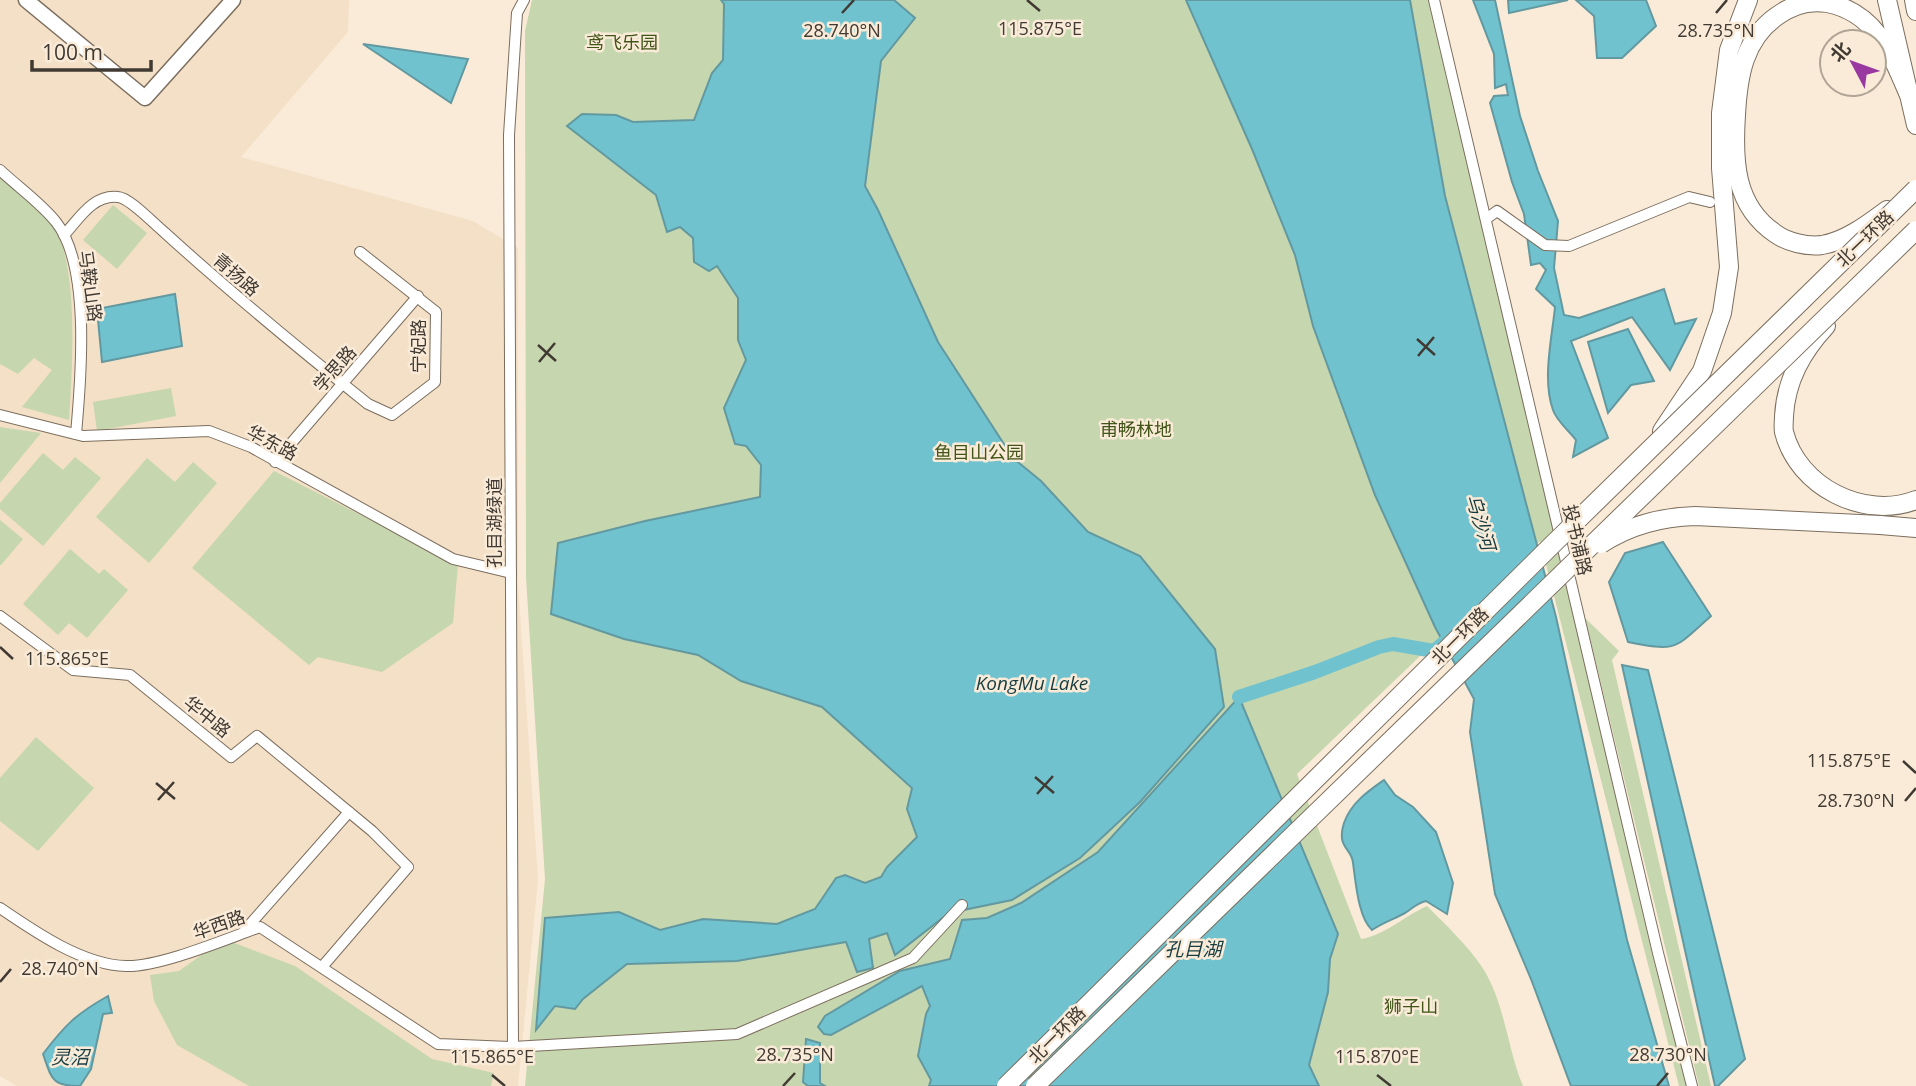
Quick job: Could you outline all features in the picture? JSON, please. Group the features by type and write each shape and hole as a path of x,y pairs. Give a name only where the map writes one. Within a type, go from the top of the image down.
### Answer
{"highway":[{"path":"1647,452 1689,394 1702,371 1722,313 1729,267 1721,168 1721,113 1729,50 1748,0"},
{"path":"1887,0 1916,125"},
{"path":"1915,0 1916,11"},
{"path":"1908,93 1880,33 1862,17 1846,8 1817,1 1787,9 1758,33 1747,52 1740,74 1735,155 1737,180 1753,214 1783,239 1821,245 1847,236 1914,190"},
{"name":"北一环路","path":"1006,1086 1914,190"},
{"path":"1914,231 1819,333 1795,369 1785,399 1784,430 1796,458 1832,492 1849,501 1879,506 1916,500"},
{"name":"北一环路","path":"1035,1086 1480,650 1914,231"},
{"path":"1480,650 1518,624 1596,547 1615,535 1648,522 1669,517 1695,516 1916,528"}],"street":[{"path":"26,0 145,98 233,0"},
{"name":"孔目湖绿道","path":"513,1047 509,135 517,13 524,0"},
{"name":"投书浦路","path":"1434,0 1658,953 1692,1086"},
{"name":"马鞍山路","path":"0,170 56,221 64,235 75,272 80,308 76,434"},
{"name":"青扬路","path":"64,235 92,204 105,197 121,197 230,292 343,384 368,404 392,415"},
{"path":"1486,219 1497,211 1545,245 1569,246 1689,197 1710,202"},
{"name":"宁妃路","path":"360,251 436,312 435,382 392,415"},
{"name":"学思路","path":"275,462 418,296"},
{"name":"华东路","path":"0,415 83,436 209,431 251,447 453,559 511,573"},
{"name":"华中路","path":"0,615 73,670 130,675 231,757 257,736 372,831 408,867 322,967"},
{"path":"243,933 349,813"},
{"name":"华西路","path":"0,908 82,957 125,966 141,965 181,954 260,927 438,1044 513,1047 737,1034 913,958 962,905"}],"shaded area":[{"path":"0,0 349,0 348,32 241,157 473,221 518,248 518,582 538,880 518,1086 17,1086 0,1076"}],"green space":[{"name":"鱼目山公园","path":"532,0 1429,0 1691,1086 1679,1086 1540,541 1297,774 1361,939 1386,930 1427,906 1470,951 1490,981 1523,1086 525,1086 545,879 526,577 525,31"},
{"path":"0,176 47,217 61,241 67,264 72,318 69,420 22,407 52,370 34,358 18,374 0,364"},
{"path":"113,205 147,233 117,269 83,240"},
{"path":"171,388 176,416 97,431 93,402"},
{"path":"0,427 41,433 0,483"},
{"path":"43,453 63,470 75,457 101,478 43,546 0,509 0,503"},
{"path":"147,458 175,482 193,462 217,483 149,563 96,517"},
{"path":"274,471 458,564 453,623 382,672 318,657 309,665 192,568"},
{"path":"0,520 23,539 1,565 0,565"},
{"path":"70,549 99,574 104,569 128,590 87,638 69,623 58,635 23,604"},
{"path":"1585,618 1619,651 1612,660 1711,1086 1699,1086"},
{"path":"36,737 94,788 38,851 0,821 0,778"},
{"path":"224,939 295,966 432,1059 494,1073 491,1086 249,1086 177,1045 154,1001 150,975 179,971"}],"water":[{"name":"KongMu Lake","path":"721,0 894,0 915,18 881,61 865,186 938,342 1013,458 1041,481 1088,532 1140,556 1215,649 1224,707 1140,802 1080,858 1012,900 949,913 895,955 887,933 869,939 873,968 857,972 846,942 737,961 627,964 583,999 575,1009 555,1006 536,1030 545,918 619,912 660,930 703,919 777,924 815,909 836,878 845,875 865,883 881,877 887,867 917,837 907,809 912,788 822,707 741,681 698,655 624,639 551,614 558,543 645,521 760,497 761,465 746,446 735,444 724,408 746,360 738,340 738,298 717,266 709,271 694,262 693,238 680,227 667,232 656,195 567,126 582,114 616,115 633,122 694,120 712,73 723,60 724,4"},
{"name":"乌沙河","path":"1186,0 1410,0 1445,196 1556,617 1627,940 1669,1086 1571,1086 1531,979 1495,894 1470,732 1474,699 1435,627 1375,495 1313,326 1295,255 1252,149"},
{"path":"1473,0 1495,0 1520,116 1558,221 1554,268 1564,315 1579,318 1664,289 1675,324 1696,319 1670,370 1632,317 1571,341 1608,438 1573,457 1576,440 1555,414 1548,385 1555,307 1536,289 1546,270 1540,263 1531,265 1524,214 1512,182 1490,103 1494,96 1508,95 1506,84 1495,88 1494,54"},
{"path":"1508,0 1568,0 1509,13"},
{"path":"1576,0 1646,0 1656,26 1622,58 1597,58 1594,16"},
{"path":"363,44 468,59 451,103"},
{"path":"175,294 182,346 102,362 97,309"},
{"path":"1628,329 1654,381 1631,385 1608,413 1588,342"},
{"path":"1663,542 1711,616 1674,645 1657,647 1628,642 1609,582 1625,553"},
{"path":"1622,665 1648,670 1745,1059 1718,1086 1715,1086"},
{"name":"孔目湖","path":"1239,697 1338,934 1330,959 1328,992 1309,1065 1319,1086 929,1086 931,1080 918,1056 930,1006 922,986 831,1035 824,1034 818,1027 825,1016 900,971 950,959 962,920 987,918 1021,903 1098,852"},
{"path":"1384,780 1395,795 1413,807 1436,832 1453,883 1447,914 1426,901 1372,930 1361,908 1352,858 1343,843 1342,831 1355,804"},
{"name":"灵沼","path":"108,996 112,1013 103,1014 91,1069 80,1086 63,1085 51,1075 43,1054 72,1021"},
{"path":"806,1039 820,1043 820,1083 825,1086 808,1086 803,1082"}],"waterway":[{"path":"1239,697 1379,647 1393,644 1434,651 1448,639"}],"park label":[{"name":"鸢飞乐园","path":"622,43"},
{"name":"甫畅林地","path":"1136,430"},
{"name":"狮子山","path":"1411,1007"}]}
